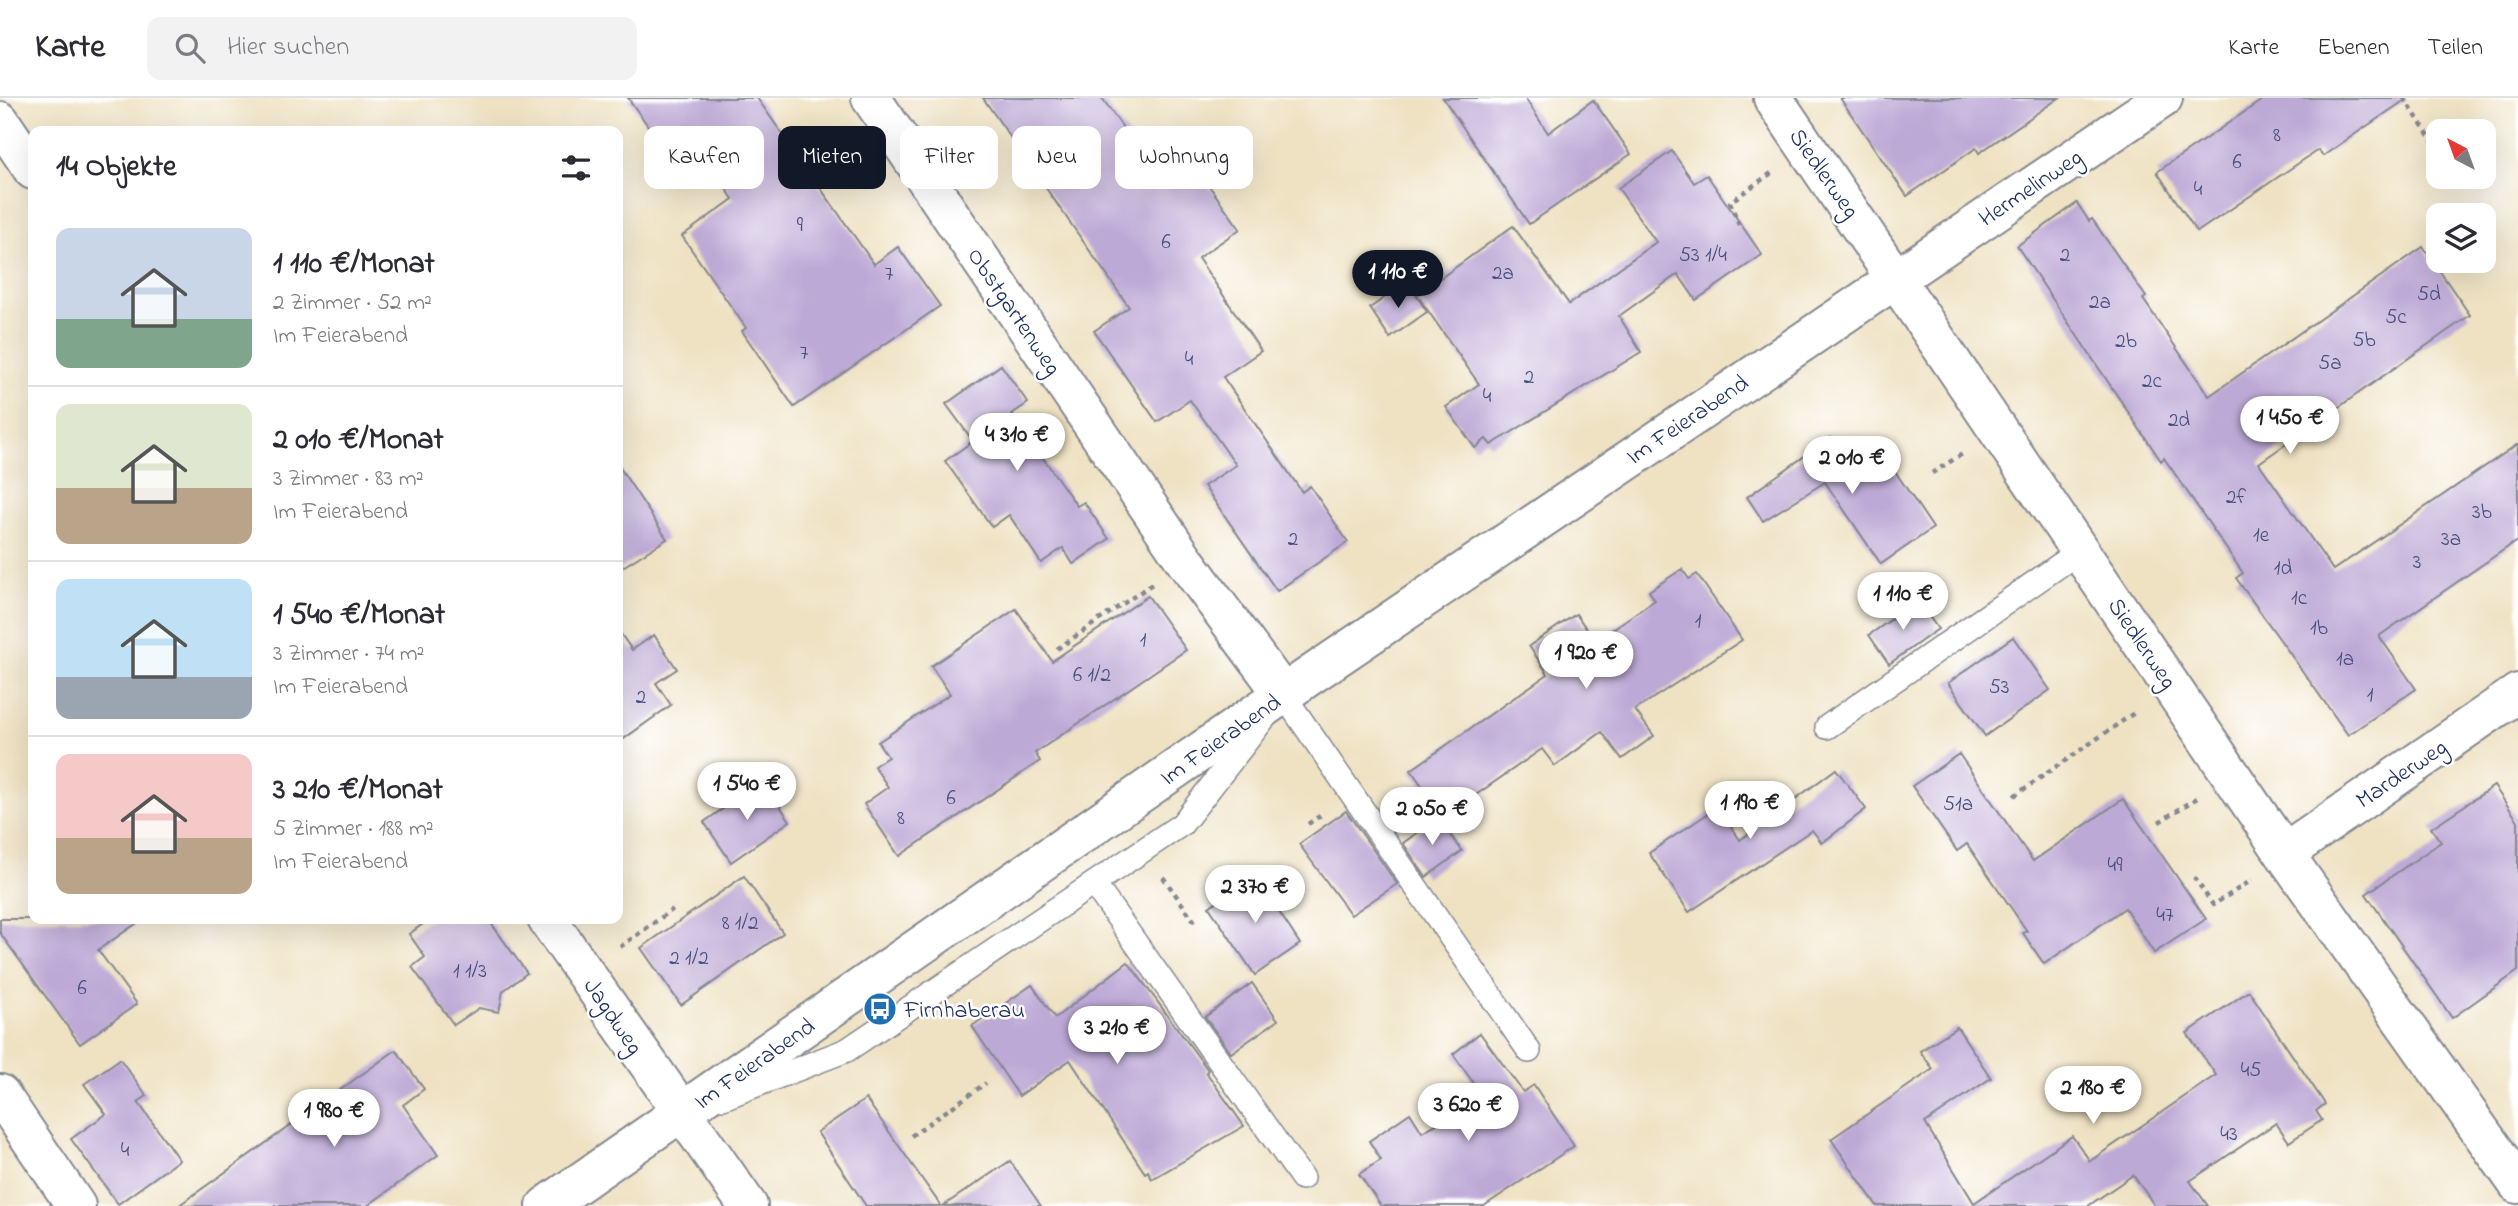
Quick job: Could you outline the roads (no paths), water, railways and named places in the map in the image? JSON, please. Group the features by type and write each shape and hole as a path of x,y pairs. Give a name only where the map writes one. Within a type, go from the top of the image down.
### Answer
{"street":[{"name":"Obstgartenweg","path":"871,98 1186,562 1283,694"},
{"name":"Siedlerweg","path":"1773,98 2286,856 2518,1184"},
{"name":"Hermelinweg","path":"1896,277 2163,98"},
{"path":"0,121 28,163"},
{"name":"Im Feierabend","path":"546,1206 1283,694 1896,277"},
{"name":"Marderweg","path":"2286,856 2518,693"},
{"name":"Jagdweg","path":"550,924 748,1206"},
{"path":"0,1094 76,1206"}],"lane":[{"path":"1827,727 2080,551"},
{"path":"681,1114 847,1051 1182,824 1283,694 1529,1051"},
{"path":"1094,884 1303,1178"}],"place":[{"name":"Firnhaberau","path":"880,1009"}]}
